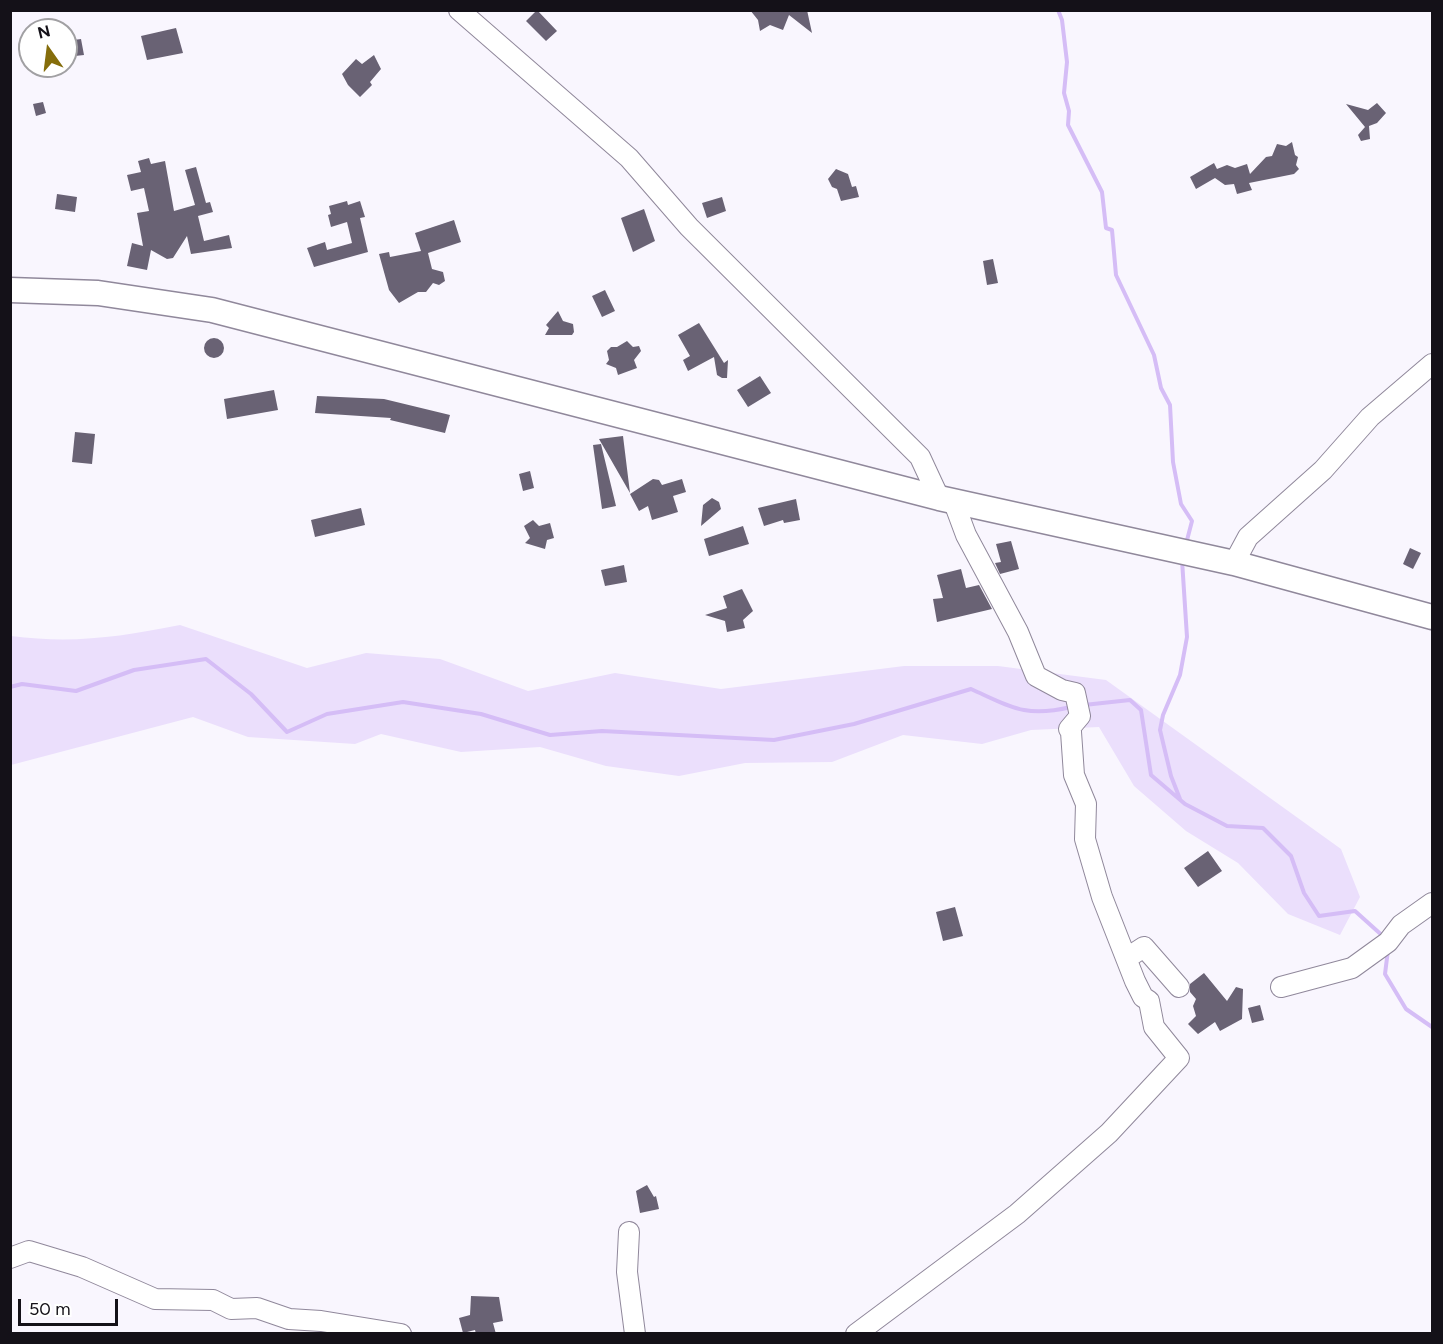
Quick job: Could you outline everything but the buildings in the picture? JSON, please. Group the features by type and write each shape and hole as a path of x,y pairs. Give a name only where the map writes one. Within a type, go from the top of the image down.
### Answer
{"main road":[{"path":"10,291 98,292 212,310 946,499 1234,562 1432,617"}],"street":[{"path":"459,10 628,158 689,227 920,458 946,499 1018,632 1036,676 1062,690 1075,693 1080,716 1068,729 1071,732 1074,775 1086,804 1085,839 1102,897 1143,997 1149,1001 1154,1027 1179,1058 1109,1133 1017,1214 856,1334"},
{"path":"1234,562 1248,537 1323,470 1370,417 1432,364"},
{"path":"1281,987 1352,968 1388,942 1401,926 1432,903"},
{"path":"1127,958 1144,947 1179,987"},
{"path":"629,1232 627,1272 634,1334"},
{"path":"10,1258 29,1251 82,1268 155,1299 213,1300 231,1309 257,1308 289,1319 321,1321 401,1334"}],"shaded area":[{"path":"180,625 307,668 366,653 440,659 528,691 615,673 721,689 904,666 998,666 1106,680 1341,849 1360,897 1340,935 1288,914 1238,863 1186,831 1134,786 1099,727 1031,730 982,744 903,735 832,762 745,763 679,776 606,766 540,747 461,752 381,734 355,744 248,737 193,717 11,765 11,636 55,639 96,638"}],"waterway":[{"path":"1058,10 1062,20 1067,62 1064,93 1069,111 1068,125 1102,192 1106,228 1112,230 1116,275 1154,355 1161,388 1170,405 1173,462 1181,504 1192,521 1186,544"},
{"path":"1180,799 1171,776 1160,730 1163,715 1180,675 1187,637 1182,560"},
{"path":"10,687 22,684 76,691 134,670 206,659 251,694 287,732 327,714 403,702 481,714 550,735 602,731 774,740 854,724 971,689 1008,706 1030,711 1071,707"},
{"path":"1084,705 1130,700 1141,710 1151,775 1185,804 1227,826 1263,828 1291,856 1304,893 1319,916 1355,911 1385,938"},
{"path":"1388,950 1385,974 1406,1009 1432,1027"}]}
